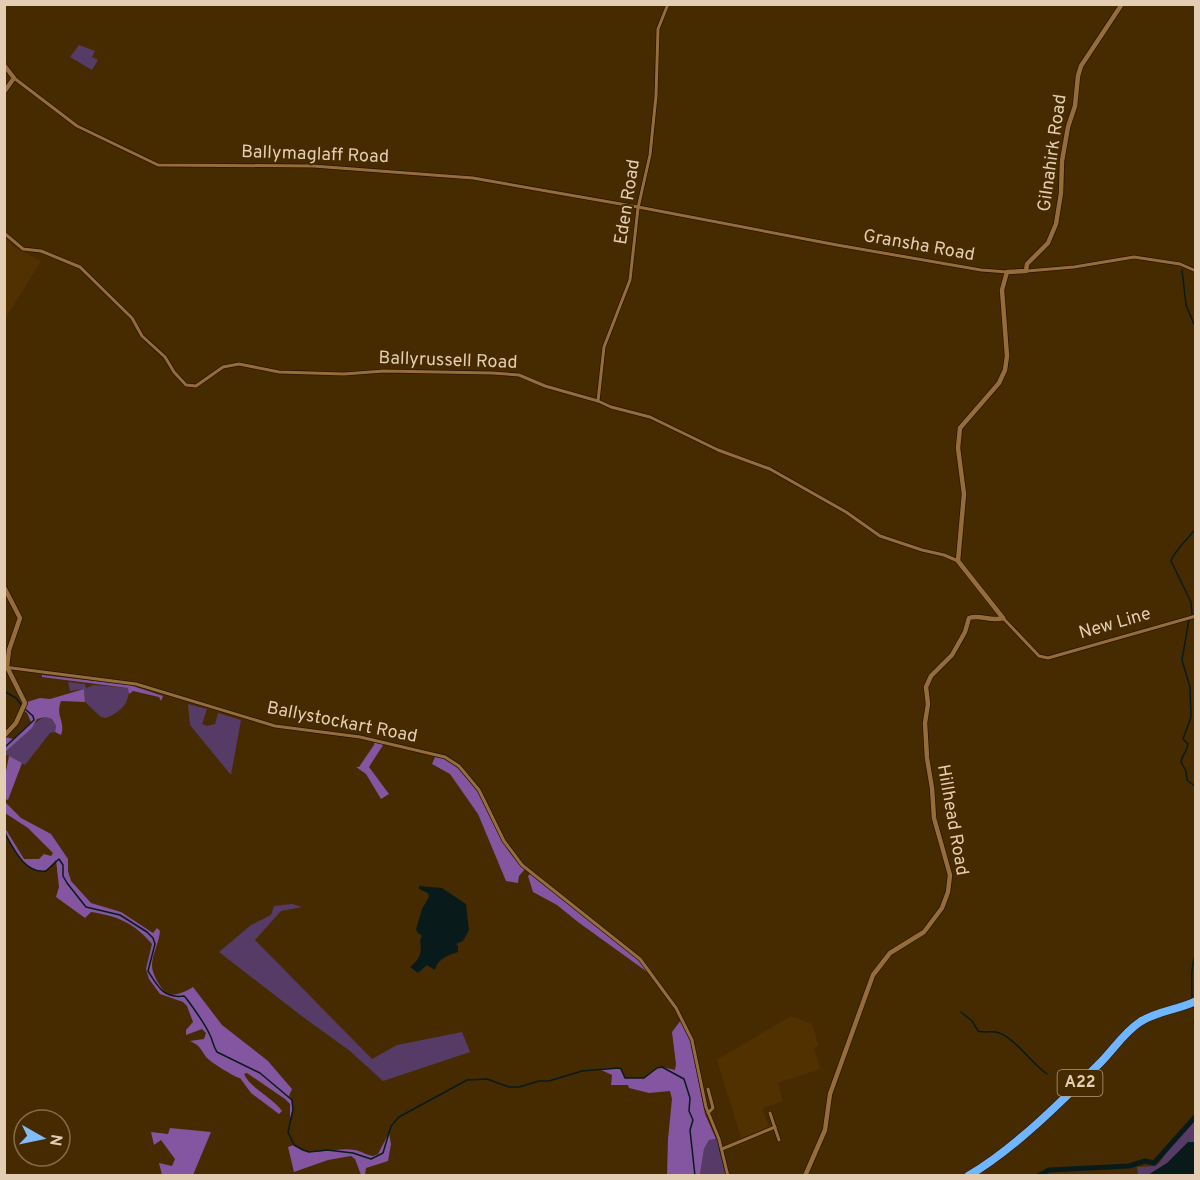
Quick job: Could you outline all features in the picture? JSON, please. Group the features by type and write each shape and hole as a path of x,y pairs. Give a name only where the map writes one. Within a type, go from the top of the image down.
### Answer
{"highway":[{"name":"A22","path":"968,1176 998,1155 1051,1110 1099,1065 1133,1027 1147,1018 1196,1001"}],"street":[{"name":"Eden Road","path":"598,401 604,347 630,280 638,207 650,155 655,108 658,29 668,4"},
{"name":"Gilnahirk Road","path":"1026,271 1027,264 1048,243 1056,224 1061,193 1060,170 1068,127 1075,106 1079,71 1122,4"},
{"path":"4,65 14,78 4,92"},
{"name":"Ballymaglaff Road","path":"14,78 77,126 158,165 298,165 457,177 638,207"},
{"name":"Gransha Road","path":"638,207 973,269 1026,271 1074,267 1134,257 1180,264 1196,272"},
{"name":"Ballyrussell Road","path":"4,233 19,248 41,251 84,270 132,318 142,336 165,357 179,380 186,385 196,386 223,367 239,364 272,372 344,374 384,371 519,375 545,386 650,417 718,450 770,469 846,512 880,536 958,561"},
{"path":"1003,618 958,561 964,484 958,438 960,428 999,383 1005,370 1007,356 1002,290 1007,272"},
{"path":"4,587 20,618 6,667 23,707 16,723 4,736"},
{"name":"New Line","path":"1003,618 1041,658 1052,657 1196,615"},
{"name":"Hillhead Road","path":"805,1176 824,1133 830,1094 873,975 890,952 929,927 942,908 948,892 950,874 934,819 927,758 926,683 952,655 965,632 969,618 974,616 997,620 1003,618"},
{"name":"Ballystockart Road","path":"6,667 136,684 274,726 360,736 450,759 479,790 504,841 522,865 640,959 652,972 688,1029 695,1050 708,1113 722,1149 728,1176"},
{"path":"708,1089 713,1108 708,1113"},
{"path":"770,1113 780,1140"},
{"path":"722,1149 775,1127"}],"shaded area":[{"path":"79,45 95,51 92,57 98,60 92,70 70,57"},
{"path":"5,236 14,247 41,261 5,319"},
{"path":"42,675 130,685 163,696 161,701 159,697 133,691 129,694 128,688 42,677"},
{"path":"68,682 85,684 86,688 94,685 129,688 129,694 123,707 106,718 101,717 85,702 84,689 70,691"},
{"path":"84,689 85,702 61,701 59,711 61,735 55,732 56,726 52,719 45,717 37,719 32,728 5,752 6,737 13,739 31,722 23,710 27,702 40,698 50,699"},
{"path":"188,704 207,709 202,724 207,726 215,724 218,713 241,720 231,775 190,725"},
{"path":"45,717 52,719 56,726 55,732 50,733 25,765 5,754 4,752 25,732"},
{"path":"375,740 385,742 369,767 389,794 381,799 366,774 356,767 359,767"},
{"path":"436,755 450,760 461,768 478,790 504,844 525,869 519,876 518,883 506,881 478,814 450,774 432,764"},
{"path":"9,756 22,763 8,800 5,799 5,776"},
{"path":"5,802 21,818 51,834 68,859 71,881 91,903 121,912 153,933 157,928 160,931 152,967 161,987 166,993 172,995 193,987 222,1025 268,1061 292,1089 289,1096 293,1107 290,1118 290,1104 285,1099 247,1073 244,1074 251,1084 278,1106 282,1111 279,1114 251,1093 240,1078 209,1060 198,1046 190,1041 204,1039 206,1033 202,1029 186,1035 186,1030 193,1022 187,1006 183,1002 160,994 149,979 146,969 152,944 145,937 132,926 109,916 91,912 85,918 56,897 59,887 56,860 46,870 39,871 26,864 14,849 5,828 24,859 39,859 44,854 51,856 53,853 28,828 5,813"},
{"path":"530,874 639,960 650,974 557,905 533,892 528,876"},
{"path":"419,886 442,888 466,904 469,930 463,941 456,944 458,952 441,960 435,970 427,965 418,973 410,967 420,955 422,936 416,929 422,909 429,897 428,893 419,889"},
{"path":"292,904 302,907 281,911 255,940 372,1059 397,1045 462,1032 470,1052 383,1081 350,1051 219,952 251,925 271,915 274,906"},
{"path":"791,1016 812,1024 818,1045 814,1048 820,1069 778,1083 783,1101 762,1108 769,1127 741,1138 717,1060"},
{"path":"681,1020 691,1043 705,1114 716,1139 709,1140 704,1149 700,1175 667,1175 672,1099 670,1091 649,1093 629,1088 628,1085 611,1085 612,1075 599,1069 619,1068 625,1078 644,1078 662,1067 675,1070 672,1032"},
{"path":"1195,1120 1195,1175 1138,1175 1137,1167 1155,1166 1159,1163 1174,1142"},
{"path":"170,1128 211,1132 193,1175 162,1175 159,1163 172,1166 175,1159 161,1140 154,1145 151,1132 168,1134"},
{"path":"389,1133 391,1144 388,1161 366,1168 365,1175 361,1175 355,1159 351,1156 328,1160 294,1172 288,1147 294,1145 300,1149 315,1152 347,1149 373,1156 378,1154"},
{"path":"719,1139 719,1150 726,1175 700,1176 704,1149 709,1140"},
{"path":"1188,1142 1195,1142 1195,1175 1149,1175 1167,1163"}],"waterway":[{"path":"1182,270 1186,305 1196,329"},
{"path":"1196,391 1196,415"},
{"path":"1192,614 1191,602 1171,561 1196,528"},
{"path":"1189,619 1182,660 1190,687 1191,717 1183,739 1188,744 1181,762 1186,771 1187,780 1196,787"},
{"path":"4,691 16,698 22,706"},
{"path":"4,748 34,720 25,709"},
{"path":"4,832 25,864 38,871 46,871 59,859 63,865 63,876 86,907 120,915 153,938 155,944 148,971 155,982 166,994 186,998 205,1025 217,1052 260,1073 292,1100 293,1110 288,1132 294,1145 303,1150 353,1153 371,1159 383,1153 391,1126 399,1117 467,1080 487,1079 509,1087 519,1087 582,1071 619,1068 625,1078 644,1078 662,1067 684,1079 690,1098 689,1111 693,1120 690,1130 695,1176"},
{"path":"1192,999 1192,969 1196,952"},
{"path":"1194,1007 1196,1012"},
{"path":"961,1012 972,1021 978,1031 996,1032 1016,1044 1047,1074"},
{"path":"1196,1015 1194,1022 1196,1028"},
{"path":"1038,1176 1049,1170 1129,1166 1145,1161 1154,1163 1196,1116"}]}
